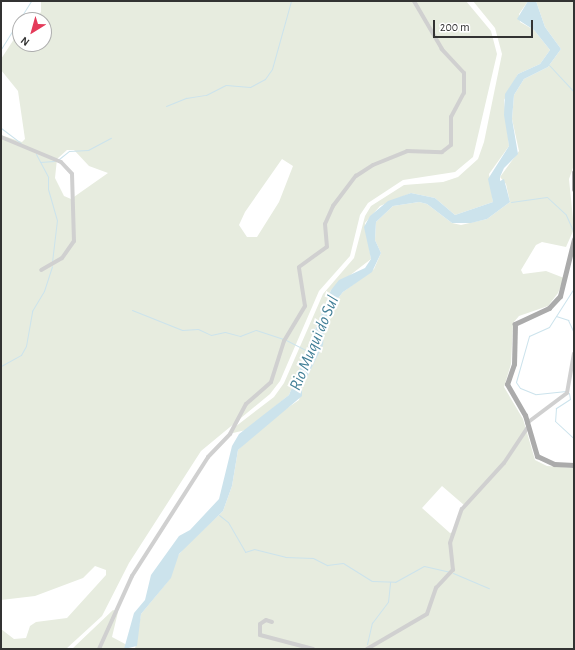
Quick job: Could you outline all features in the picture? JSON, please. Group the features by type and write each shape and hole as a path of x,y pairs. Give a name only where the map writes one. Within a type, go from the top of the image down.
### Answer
{"main road":[{"path":"574,172 574,189"},
{"path":"574,239 560,296 549,308 520,318 514,326 514,364 507,384 527,425 533,451 540,460 574,465"}],"street":[{"path":"99,649 132,576 208,457 230,434 246,404 271,382 284,341 305,306 299,267 327,247 326,224 333,206 356,176 373,165 406,151 442,152 451,145 451,117 464,93 464,73 442,49 414,1"},
{"path":"1,137 61,162 72,174 74,241 62,258 41,270"},
{"path":"367,649 372,648 427,614 436,588 453,570 450,543 462,509 507,459 527,425 567,393 574,354"},
{"path":"272,622 268,620 260,624 260,635 313,649"}],"shaded area":[{"path":"41,1 466,1 491,31 497,54 473,157 455,172 403,180 368,203 360,215 350,256 319,291 280,381 270,394 201,451 129,563 102,616 66,649 1,649 1,629 14,639 26,638 30,626 36,622 67,618 106,575 106,570 95,566 83,578 35,596 1,600 1,135 22,142 25,139 18,91 1,70 1,59 12,42 12,52 52,52 52,12 41,12","holes":["67,150 74,150 89,166 108,173 71,199 64,196 55,178 57,159","282,159 293,166 279,202 257,237 247,237 239,225 245,212"]},
{"path":"473,1 528,1 519,14 520,22 534,30 550,50 540,64 518,74 504,100 509,146 489,174 493,202 455,215 435,198 411,193 380,206 365,223 371,259 331,290 289,395 246,430 233,433 231,430 274,397 284,383 323,294 354,258 365,216 371,206 404,185 443,182 458,177 478,159 484,142 502,54 495,28"},
{"path":"536,1 574,1 574,165 569,179 574,229 566,247 542,242 536,245 521,270 523,274 546,271 564,278 558,293 548,306 519,316 513,323 511,364 504,387 523,419 535,460 547,466 574,468 574,649 135,649 141,614 169,580 176,558 185,547 223,511 232,486 238,450 268,421 299,400 302,387 322,345 325,322 332,306 343,292 374,269 381,253 375,240 376,222 393,206 419,202 427,204 452,223 461,225 487,219 510,202 506,184 500,177 519,151 512,119 514,95 524,79 548,67 561,49 545,27","holes":["442,486 464,505 454,532 450,533 422,508"]},
{"path":"113,610 118,612 112,637 127,645 124,649 72,649"}],"water":[{"name":"Rio Muqui do Sul","path":"528,1 536,1 545,27 561,49 548,67 524,79 514,95 512,119 518,154 504,168 500,177 500,181 504,179 510,202 487,219 471,223 452,223 427,204 419,202 393,206 376,222 375,240 381,253 372,272 343,292 332,306 325,322 323,345 302,387 302,396 238,450 232,486 223,511 179,554 171,578 141,614 137,646 124,649 134,613 145,600 151,575 179,536 190,530 219,499 232,446 239,434 289,395 331,290 339,280 365,268 371,259 364,227 370,216 388,201 411,193 435,198 455,215 493,202 488,179 509,146 504,115 505,94 518,74 540,64 550,50 534,30 517,19"}],"waterway":[{"path":"1,49 31,1"},
{"path":"166,106 186,98 206,95 226,85 250,87 265,79 272,69 291,1"},
{"path":"549,65 574,92"},
{"path":"1,128 21,143"},
{"path":"59,159 69,151 88,150 111,138"},
{"path":"36,154 48,177 48,189 57,220 52,262"},
{"path":"40,162 54,161"},
{"path":"511,202 547,197 566,215 574,233"},
{"path":"1,366 21,355 26,346 32,311 44,291 52,266"},
{"path":"566,391 535,394 520,388 516,382 529,336 549,327 574,288"},
{"path":"132,310 182,330 198,329 211,335 225,332 240,336 256,330 283,339"},
{"path":"556,316 568,320 574,333"},
{"name":"Rio Muqui do Sul","path":"286,340 308,351"},
{"path":"569,393 570,399 556,408 555,421 574,439"},
{"path":"219,515 228,522 245,552 254,549 285,557 313,558 327,565 343,563 372,581 395,582 424,566 450,572"},
{"path":"453,573 489,588"},
{"path":"367,644 372,623 388,602 390,582"}]}
